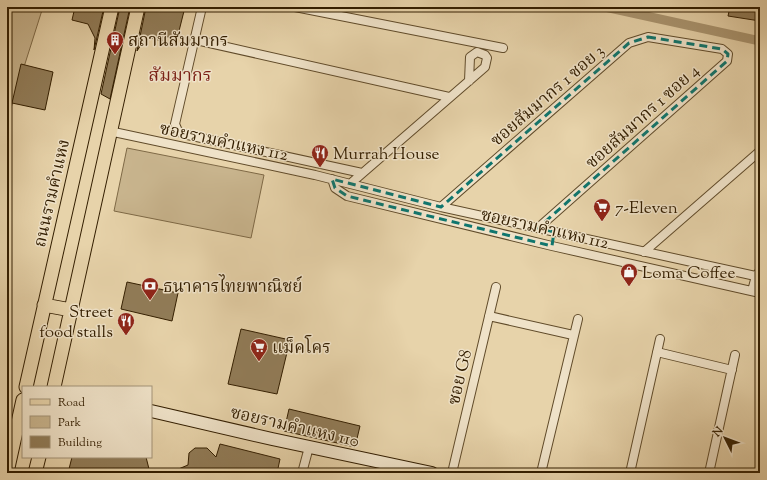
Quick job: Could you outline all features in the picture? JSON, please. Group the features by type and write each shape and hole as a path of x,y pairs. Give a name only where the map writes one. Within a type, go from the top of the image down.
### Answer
{"main road":[{"name":"ถนนรามคำแหง","path":"26,386 112,7"},
{"path":"54,386 109,132 138,7"},
{"path":"44,305 71,310"},
{"path":"7,472 22,404"},
{"path":"35,473 39,458"}],"street":[{"path":"202,7 196,40 175,124 178,131 183,134 362,173"},
{"path":"295,7 503,48"},
{"name":"ซอยสัมมากร 1 ซอย 3","path":"441,206 629,43 638,38 648,37 685,43"},
{"path":"196,40 449,97"},
{"name":"ซอยสัมมากร 1 ซอย 4","path":"538,228 727,61 728,54 722,50 685,43"},
{"path":"350,184 469,80"},
{"name":"ซอยรามคำแหง 112","path":"109,132 332,179 422,202 644,252 759,275"},
{"path":"644,252 760,151"},
{"name":"ซอยรามคำแหง 112","path":"332,179 335,188 347,196 552,246 756,292"},
{"path":"421,215 422,202"},
{"path":"552,246 554,232"},
{"path":"756,292 759,275"},
{"name":"ซอย G8","path":"452,473 496,287"},
{"path":"489,316 573,335"},
{"path":"541,473 578,319"},
{"path":"630,473 660,339"},
{"path":"657,352 732,370"},
{"path":"709,473 735,355"},
{"name":"ซอยรามคำแหง 110","path":"152,411 308,447 432,473"},
{"path":"302,473 308,447"}],"highlighted area":[{"path":"648,37 722,49 728,54 727,61 538,228 554,232 552,246 347,196 335,188 332,179 441,207 629,43"}],"green space":[{"path":"7,7 43,7 10,111 7,111"},
{"path":"127,148 264,175 251,238 114,211"}],"building":[{"path":"75,7 104,7 94,50 95,38 88,24 72,20"},
{"path":"120,7 130,7 110,99 101,94"},
{"path":"146,7 185,7 177,39 164,36 163,41 146,37 137,51"},
{"path":"730,7 760,7 760,21 728,16"},
{"path":"21,64 53,72 45,110 12,103"},
{"name":"ธนาคารไทยพาณิชย์","path":"127,282 178,293 172,321 121,309"},
{"name":"แม็คโคร","path":"241,329 290,340 277,394 228,384"},
{"path":"289,409 360,426 355,447 284,431"},
{"path":"220,444 280,459 277,473 212,473 213,470 200,471 190,469 189,473 169,473 188,465 189,453 195,448 207,448 216,457"},
{"path":"72,458 146,458 150,473 68,473"}],"waterway":[{"path":"605,7 760,41"}],"place":[{"name":"สถานีสัมมากร","path":"115,55"},
{"name":"Murrah House","path":"320,168"},
{"name":"7-Eleven","path":"602,222"},
{"name":"Loma Coffee","path":"629,287"},
{"name":"ธนาคารไทยพาณิชย์","path":"150,301"},
{"name":"Street food stalls","path":"126,336"},
{"name":"แม็คโคร","path":"259,362"}],"district":[{"name":"สัมมากร","path":"180,75"}]}
